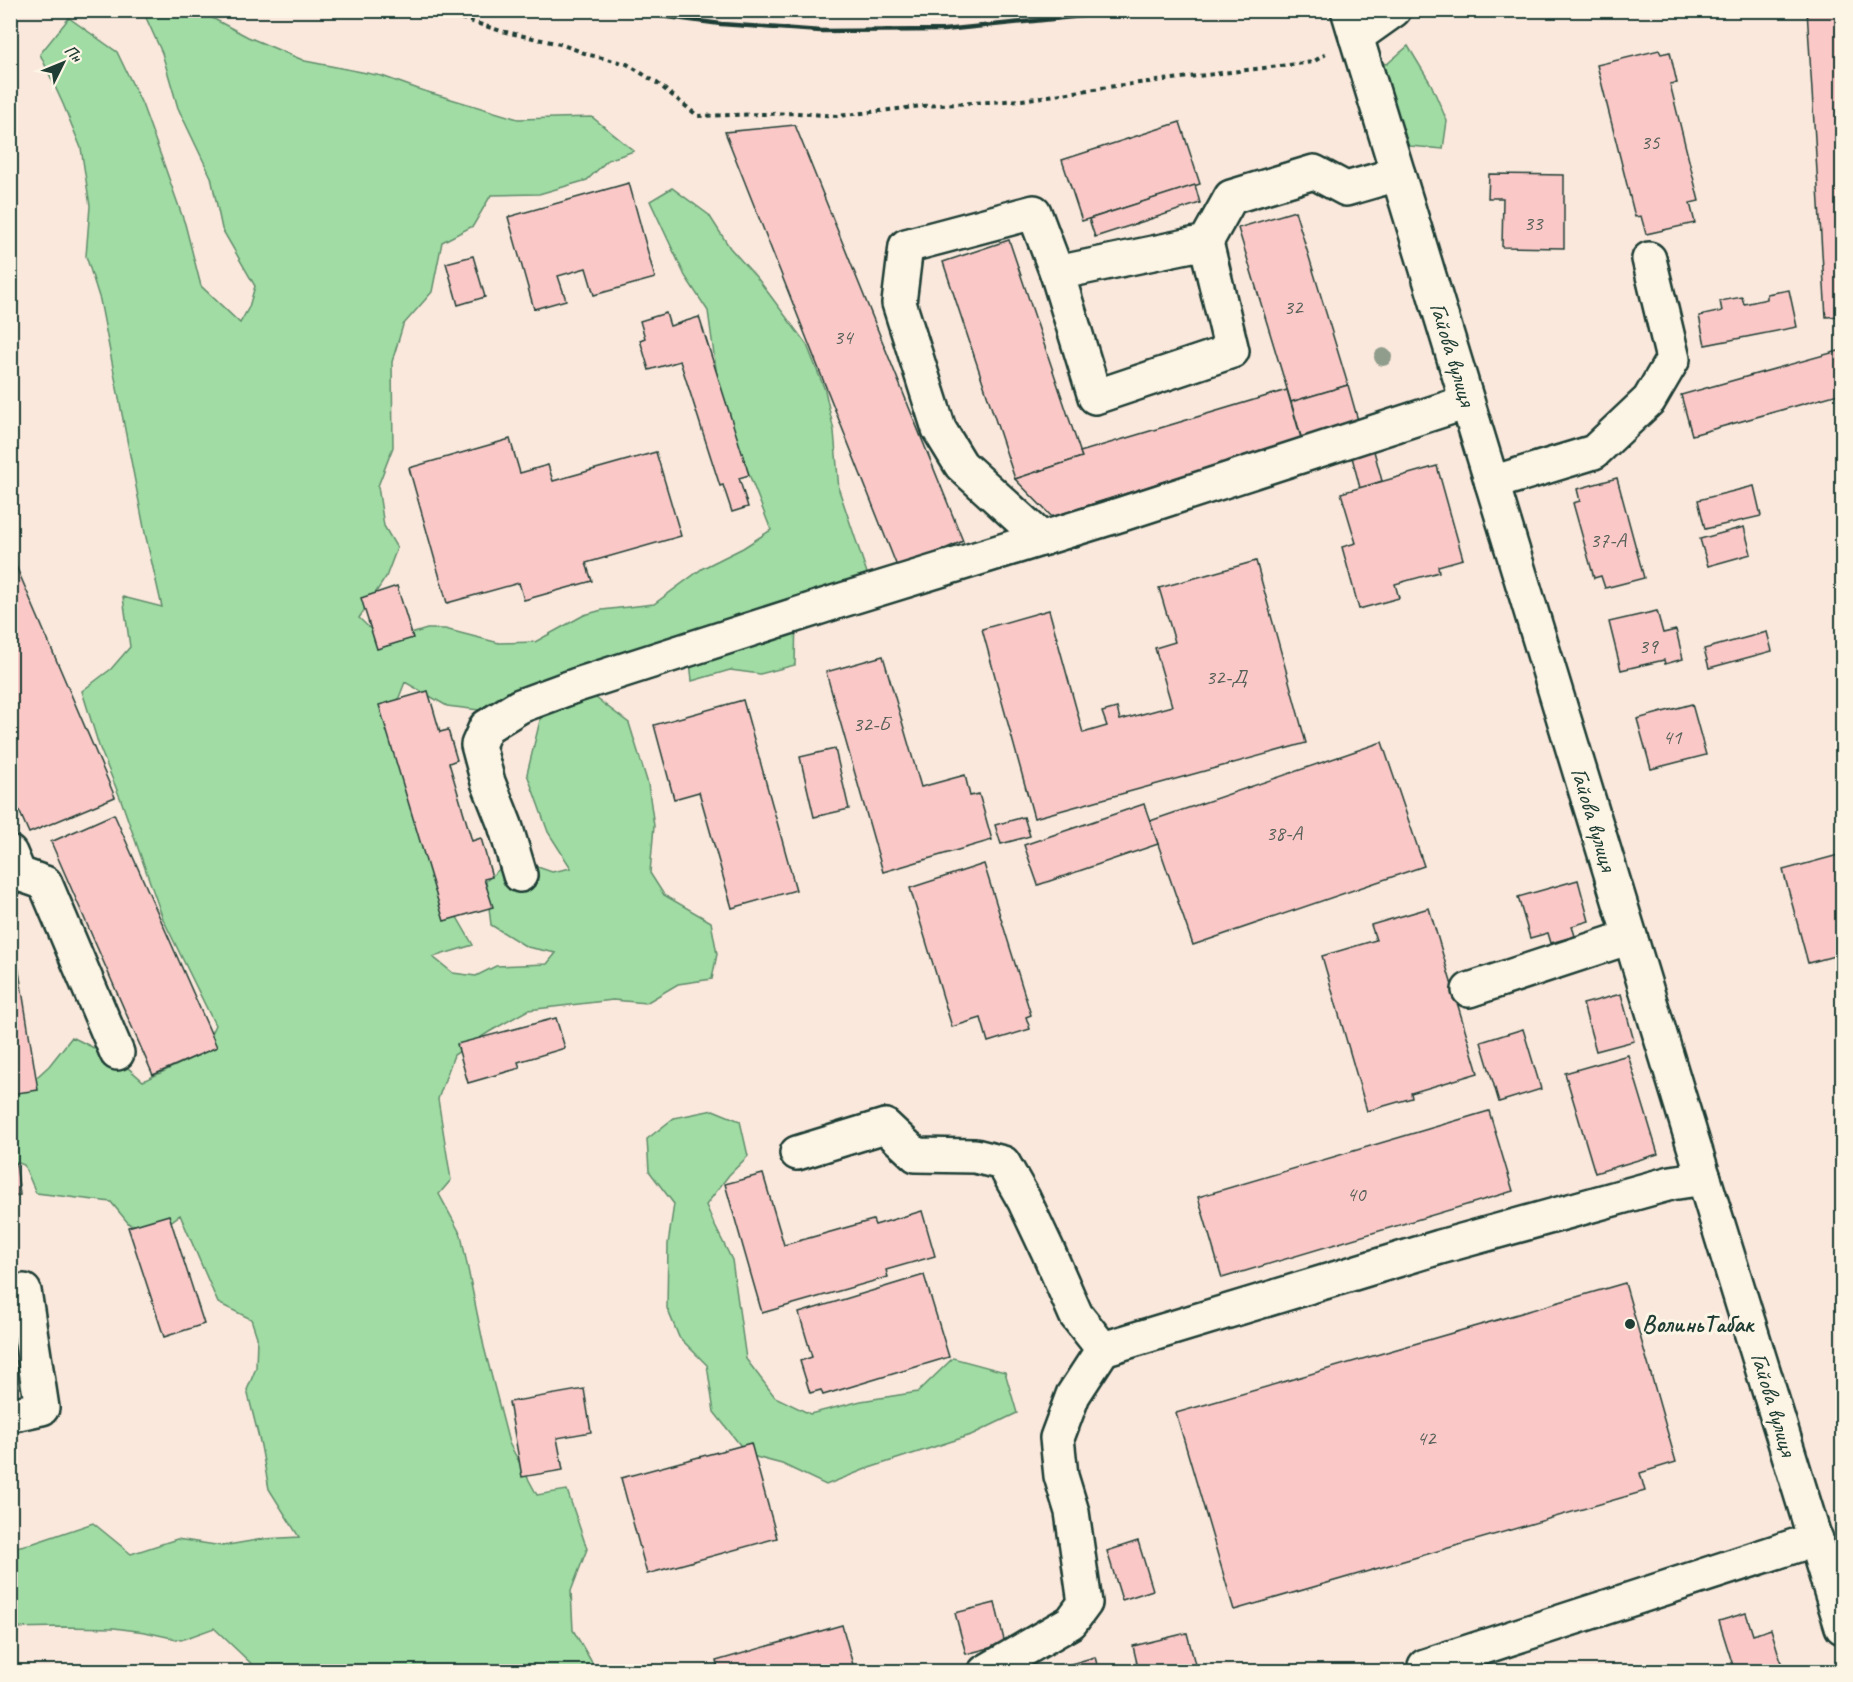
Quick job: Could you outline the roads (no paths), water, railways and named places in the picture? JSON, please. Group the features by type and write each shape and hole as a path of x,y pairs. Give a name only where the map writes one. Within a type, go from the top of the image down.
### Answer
{"street":[{"path":"1352,24 1394,10"},
{"name":"Гайова вулиця","path":"1352,24 1842,1626"},
{"path":"1042,539 961,465 939,429 899,303 906,246 1034,212 1057,273 1095,397 1232,351 1206,242 1232,197 1314,172 1346,189 1398,174"},
{"path":"1057,273 1206,242"},
{"path":"1492,483 1594,452 1649,400 1673,359 1649,259"},
{"path":"520,875 505,825 488,782 478,745 486,727 520,706 577,685 1467,402"},
{"path":"10,853 19,874 45,883 117,1053"},
{"path":"1469,990 1630,937"},
{"path":"797,1153 885,1126 916,1155 975,1155 1003,1163 1024,1200 1076,1315 1103,1348"},
{"path":"985,1671 1071,1622 1084,1603 1072,1512 1061,1476 1058,1438 1073,1395 1103,1348 1452,1243 1671,1183 1704,1178"},
{"path":"10,1415 42,1408 24,1291"},
{"path":"1425,1666 1816,1539"}],"railway":[{"path":"615,10 721,24 821,31 944,30 1082,16 1107,10"}],"place":[{"name":"ВолиньТабак","path":"1630,1324"}]}
